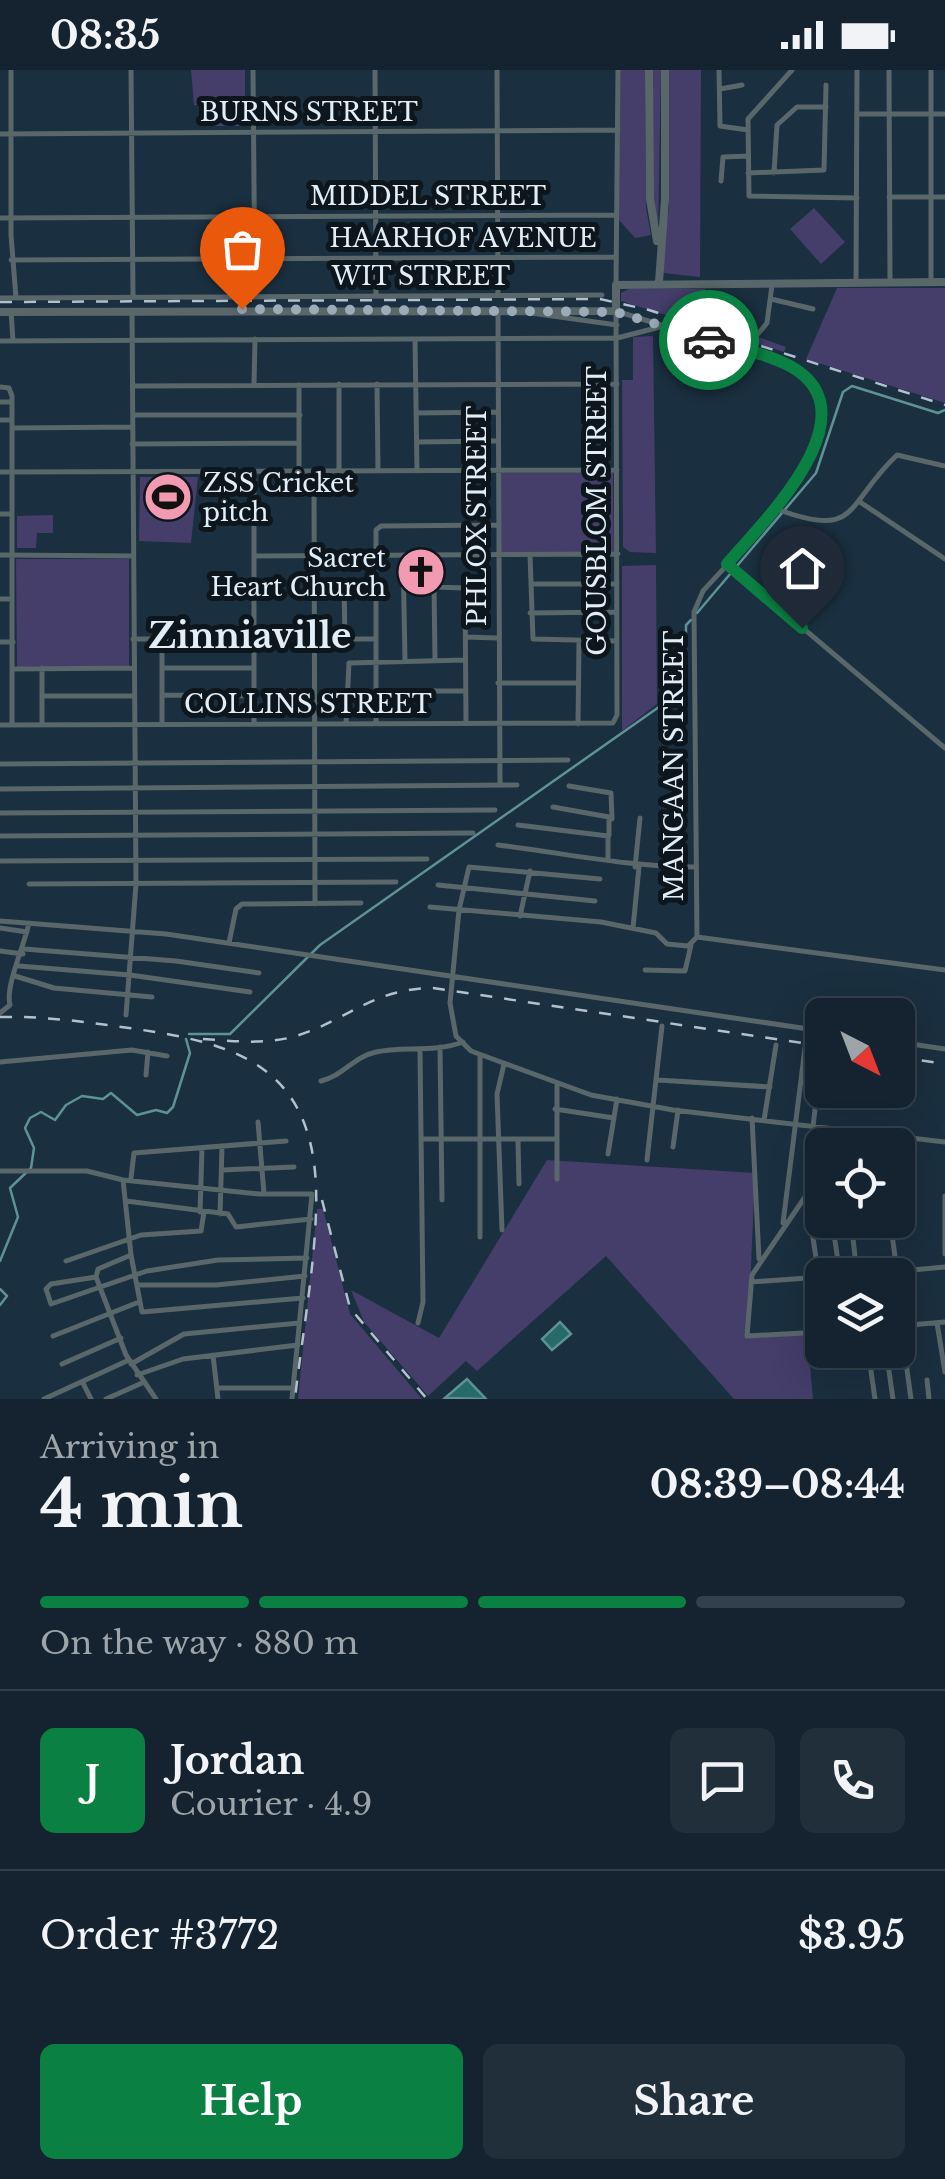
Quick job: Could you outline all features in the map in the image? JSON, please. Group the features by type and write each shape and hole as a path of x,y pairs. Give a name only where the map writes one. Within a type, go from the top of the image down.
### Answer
{"street":[{"path":"11,70 11,260 16,298"},
{"path":"126,1016 136,884 132,70"},
{"path":"253,70 255,297"},
{"path":"375,70 376,296"},
{"path":"497,70 498,296"},
{"path":"616,306 618,70"},
{"path":"649,70 650,198 660,282"},
{"path":"659,250 665,199 665,70"},
{"path":"719,70 720,127 748,130"},
{"path":"780,70 786,76"},
{"path":"792,70 749,116 748,173 752,198 857,198"},
{"path":"856,281 857,70"},
{"path":"889,70 890,281"},
{"path":"931,70 931,282"},
{"path":"720,89 742,85"},
{"path":"748,173 824,170 826,85"},
{"path":"774,172 777,125 797,106 826,107"},
{"path":"857,114 945,114"},
{"name":"BURNS STREET","path":"0,134 618,130"},
{"path":"721,182 722,157 748,156"},
{"path":"889,197 945,197"},
{"name":"MIDDEL STREET","path":"0,218 616,214"},
{"name":"HAARHOF AVENUE","path":"11,260 616,258"},
{"path":"644,283 660,269"},
{"path":"707,304 717,321 754,335 766,326 773,282"},
{"path":"616,285 945,282"},
{"name":"WIT STREET","path":"0,298 132,304 255,297 602,295"},
{"path":"771,300 812,309"},
{"name":"MANGAAN STREET","path":"0,312 132,304 525,310 616,306 664,326 788,365 814,390 821,410 818,440 774,508 703,592 694,612 697,937"},
{"name":"GOUSBLOM STREET","path":"616,306 616,721"},
{"name":"PHLOX STREET","path":"498,309 496,554 500,785"},
{"path":"525,310 556,319 616,325"},
{"path":"11,312 13,341"},
{"path":"0,341 617,338 664,326"},
{"path":"254,339 254,384"},
{"path":"416,339 417,471"},
{"path":"339,384 339,472"},
{"path":"377,384 378,471"},
{"path":"133,386 616,384"},
{"path":"299,385 299,472"},
{"path":"0,387 12,392 12,725"},
{"path":"0,402 12,402"},
{"path":"416,413 497,412"},
{"path":"133,416 300,415"},
{"path":"0,420 12,424 132,427"},
{"path":"416,442 496,441"},
{"path":"132,444 299,443"},
{"path":"774,508 825,524 845,516 898,455 945,466"},
{"path":"0,472 618,470"},
{"path":"314,472 316,904"},
{"path":"254,473 254,724"},
{"path":"859,502 945,559"},
{"path":"0,514 12,514"},
{"path":"376,724 376,530 381,526 497,525"},
{"path":"254,556 618,554"},
{"path":"0,555 133,556"},
{"path":"403,555 405,660"},
{"path":"530,555 532,638 617,641"},
{"path":"727,564 945,748"},
{"path":"315,585 374,584"},
{"path":"530,584 617,584"},
{"path":"344,585 345,640"},
{"path":"404,586 463,586 466,723"},
{"path":"434,586 435,660"},
{"path":"0,599 12,599"},
{"path":"530,613 617,612"},
{"path":"466,638 497,638"},
{"path":"162,639 162,725"},
{"path":"133,640 375,640"},
{"path":"578,724 579,641"},
{"path":"0,642 12,642"},
{"path":"346,724 346,668 352,662 465,660"},
{"path":"42,668 42,725"},
{"path":"13,669 133,668"},
{"path":"163,668 254,668"},
{"path":"498,683 578,683"},
{"path":"376,691 465,690"},
{"path":"163,695 254,696"},
{"path":"42,696 133,696"},
{"name":"COLLINS STREET","path":"0,725 616,721"},
{"path":"0,764 568,760"},
{"path":"0,789 518,785"},
{"path":"569,786 611,793 608,860"},
{"path":"554,807 612,819"},
{"path":"0,813 496,810"},
{"path":"633,928 640,818"},
{"path":"518,825 609,837"},
{"path":"0,836 473,833"},
{"path":"498,845 637,867 695,868"},
{"path":"0,861 427,859"},
{"path":"600,879 471,866 459,910 452,976 452,1024 463,1042 480,1056 557,1086 678,1110 825,1128"},
{"path":"520,916 530,871"},
{"path":"29,884 396,882"},
{"path":"438,885 596,901"},
{"path":"229,943 239,905 361,902"},
{"path":"430,907 633,928 658,934 670,945 690,945"},
{"path":"0,1013 9,1010 7,988 19,966 29,923"},
{"path":"0,925 29,923 134,931 229,943 805,1028"},
{"path":"0,925 27,932"},
{"path":"645,970 686,970 690,945 697,937 945,970"},
{"path":"0,951 132,956 258,974"},
{"path":"19,966 28,970 130,974 250,992"},
{"path":"15,976 54,988 152,997"},
{"path":"648,1160 662,1026"},
{"path":"321,1081 336,1078 350,1063 379,1051 420,1051 463,1042"},
{"path":"764,1120 776,1045"},
{"path":"915,1045 945,1049"},
{"path":"440,1048 442,1200"},
{"path":"783,1224 804,1048"},
{"path":"0,1062 132,1050 168,1056"},
{"path":"418,1322 423,1302 420,1051"},
{"path":"146,1074 148,1052"},
{"path":"480,1056 480,1237"},
{"path":"502,1230 497,1094 504,1064"},
{"path":"658,1080 770,1087"},
{"path":"557,1086 557,1179"},
{"path":"608,1154 617,1099"},
{"path":"813,1126 815,1108"},
{"path":"555,1109 614,1118"},
{"path":"673,1147 678,1110"},
{"path":"752,1118 759,1200 755,1239 760,1260"},
{"path":"258,1122 264,1194"},
{"path":"423,1140 554,1139"},
{"path":"518,1140 519,1184"},
{"path":"915,1141 945,1142"},
{"path":"131,1178 134,1153 286,1142"},
{"path":"220,1214 222,1146"},
{"path":"66,1261 128,1238 201,1231 202,1148"},
{"path":"222,1170 294,1168"},
{"path":"0,1171 87,1172 123,1180 264,1194 310,1192 311,1219 292,1399"},
{"path":"123,1180 130,1255 142,1312 303,1298"},
{"path":"805,1192 750,1282 747,1336 805,1333"},
{"path":"945,1196 945,1254"},
{"path":"126,1200 231,1216 236,1227 311,1219"},
{"path":"130,1255 98,1269 96,1277 130,1362 156,1399"},
{"path":"96,1277 50,1284 46,1289 50,1304 136,1275 190,1263 307,1258"},
{"path":"915,1270 945,1267"},
{"path":"137,1285 216,1284 305,1276"},
{"path":"750,1282 805,1279"},
{"path":"53,1336 139,1302"},
{"path":"915,1325 945,1322"},
{"path":"44,1399 184,1334 299,1323"},
{"path":"937,1324 945,1372"},
{"path":"62,1364 121,1338"},
{"path":"137,1376 166,1363 298,1345"},
{"path":"214,1355 218,1399"},
{"path":"870,1368 874,1399"},
{"path":"888,1368 892,1399"},
{"path":"906,1368 911,1399"},
{"path":"927,1380 929,1399"},
{"path":"106,1399 142,1383"},
{"path":"83,1384 91,1399"},
{"path":"218,1388 293,1388"}],"shaded area":[{"path":"191,70 245,70 245,105 194,105"},
{"path":"619,70 645,70 646,208 651,235 635,238 619,220"},
{"path":"652,70 661,70 658,233 653,207"},
{"path":"668,70 701,70 700,277 663,273 663,239 669,210"},
{"path":"208,110 243,110 242,126 208,126"},
{"path":"814,208 845,242 821,264 790,229"},
{"path":"837,288 945,288 945,403 806,359"},
{"path":"629,289 705,289 712,320 786,347 784,352 621,301 621,293"},
{"path":"653,336 656,553 630,552 623,547 622,380 633,380 633,337"},
{"path":"500,473 613,473 614,552 500,552"},
{"name":"ZSS Cricket pitch","path":"140,477 198,477 191,543 139,541"},
{"path":"53,515 53,533 37,533 36,548 17,548 17,516"},
{"path":"16,559 129,559 129,666 17,667"},
{"path":"656,565 657,704 622,731 622,566"},
{"path":"547,1160 755,1173 748,1337 805,1332 805,1368 810,1368 813,1399 734,1399 606,1256 477,1371 466,1361 428,1396 364,1322 351,1290 439,1338"},
{"path":"317,1209 323,1209 350,1314 422,1399 298,1399"},
{"path":"560,1322 571,1334 552,1350 542,1339"},
{"path":"467,1379 486,1399 445,1398"}],"waterway":[{"path":"697,613 816,473 843,392 852,386 938,413 945,410"},
{"path":"189,1034 230,1034 320,945 686,688 686,625 691,620"},
{"path":"0,1261 18,1217 10,1188 31,1168 34,1148 25,1128 30,1118 41,1112 55,1120 66,1105 82,1096 103,1099 111,1093 137,1115 156,1110 167,1113 173,1107 190,1053 186,1039"},
{"path":"0,1289 7,1296 0,1305"}],"railway":[{"path":"0,302 600,299 649,310 945,405"},
{"path":"203,1039 285,1039 376,999 433,988 805,1043"},
{"path":"0,1017 33,1017 162,1033 223,1048 273,1077 292,1099 306,1127 316,1189 314,1248 295,1399"},
{"path":"915,1060 945,1064"},
{"path":"322,1200 350,1308 427,1399"}],"way so far":[{"path":"242,309 616,312 709,340"}],"place":[{"name":"ZSS Cricket pitch","path":"168,497"},
{"name":"Sacret Heart Church","path":"421,572"}],"district":[{"name":"Zinniaville","path":"250,636"}],"route":[{"path":"709,340 788,365 809,383 818,398 821,425 812,456 727,564 802,628"}]}
